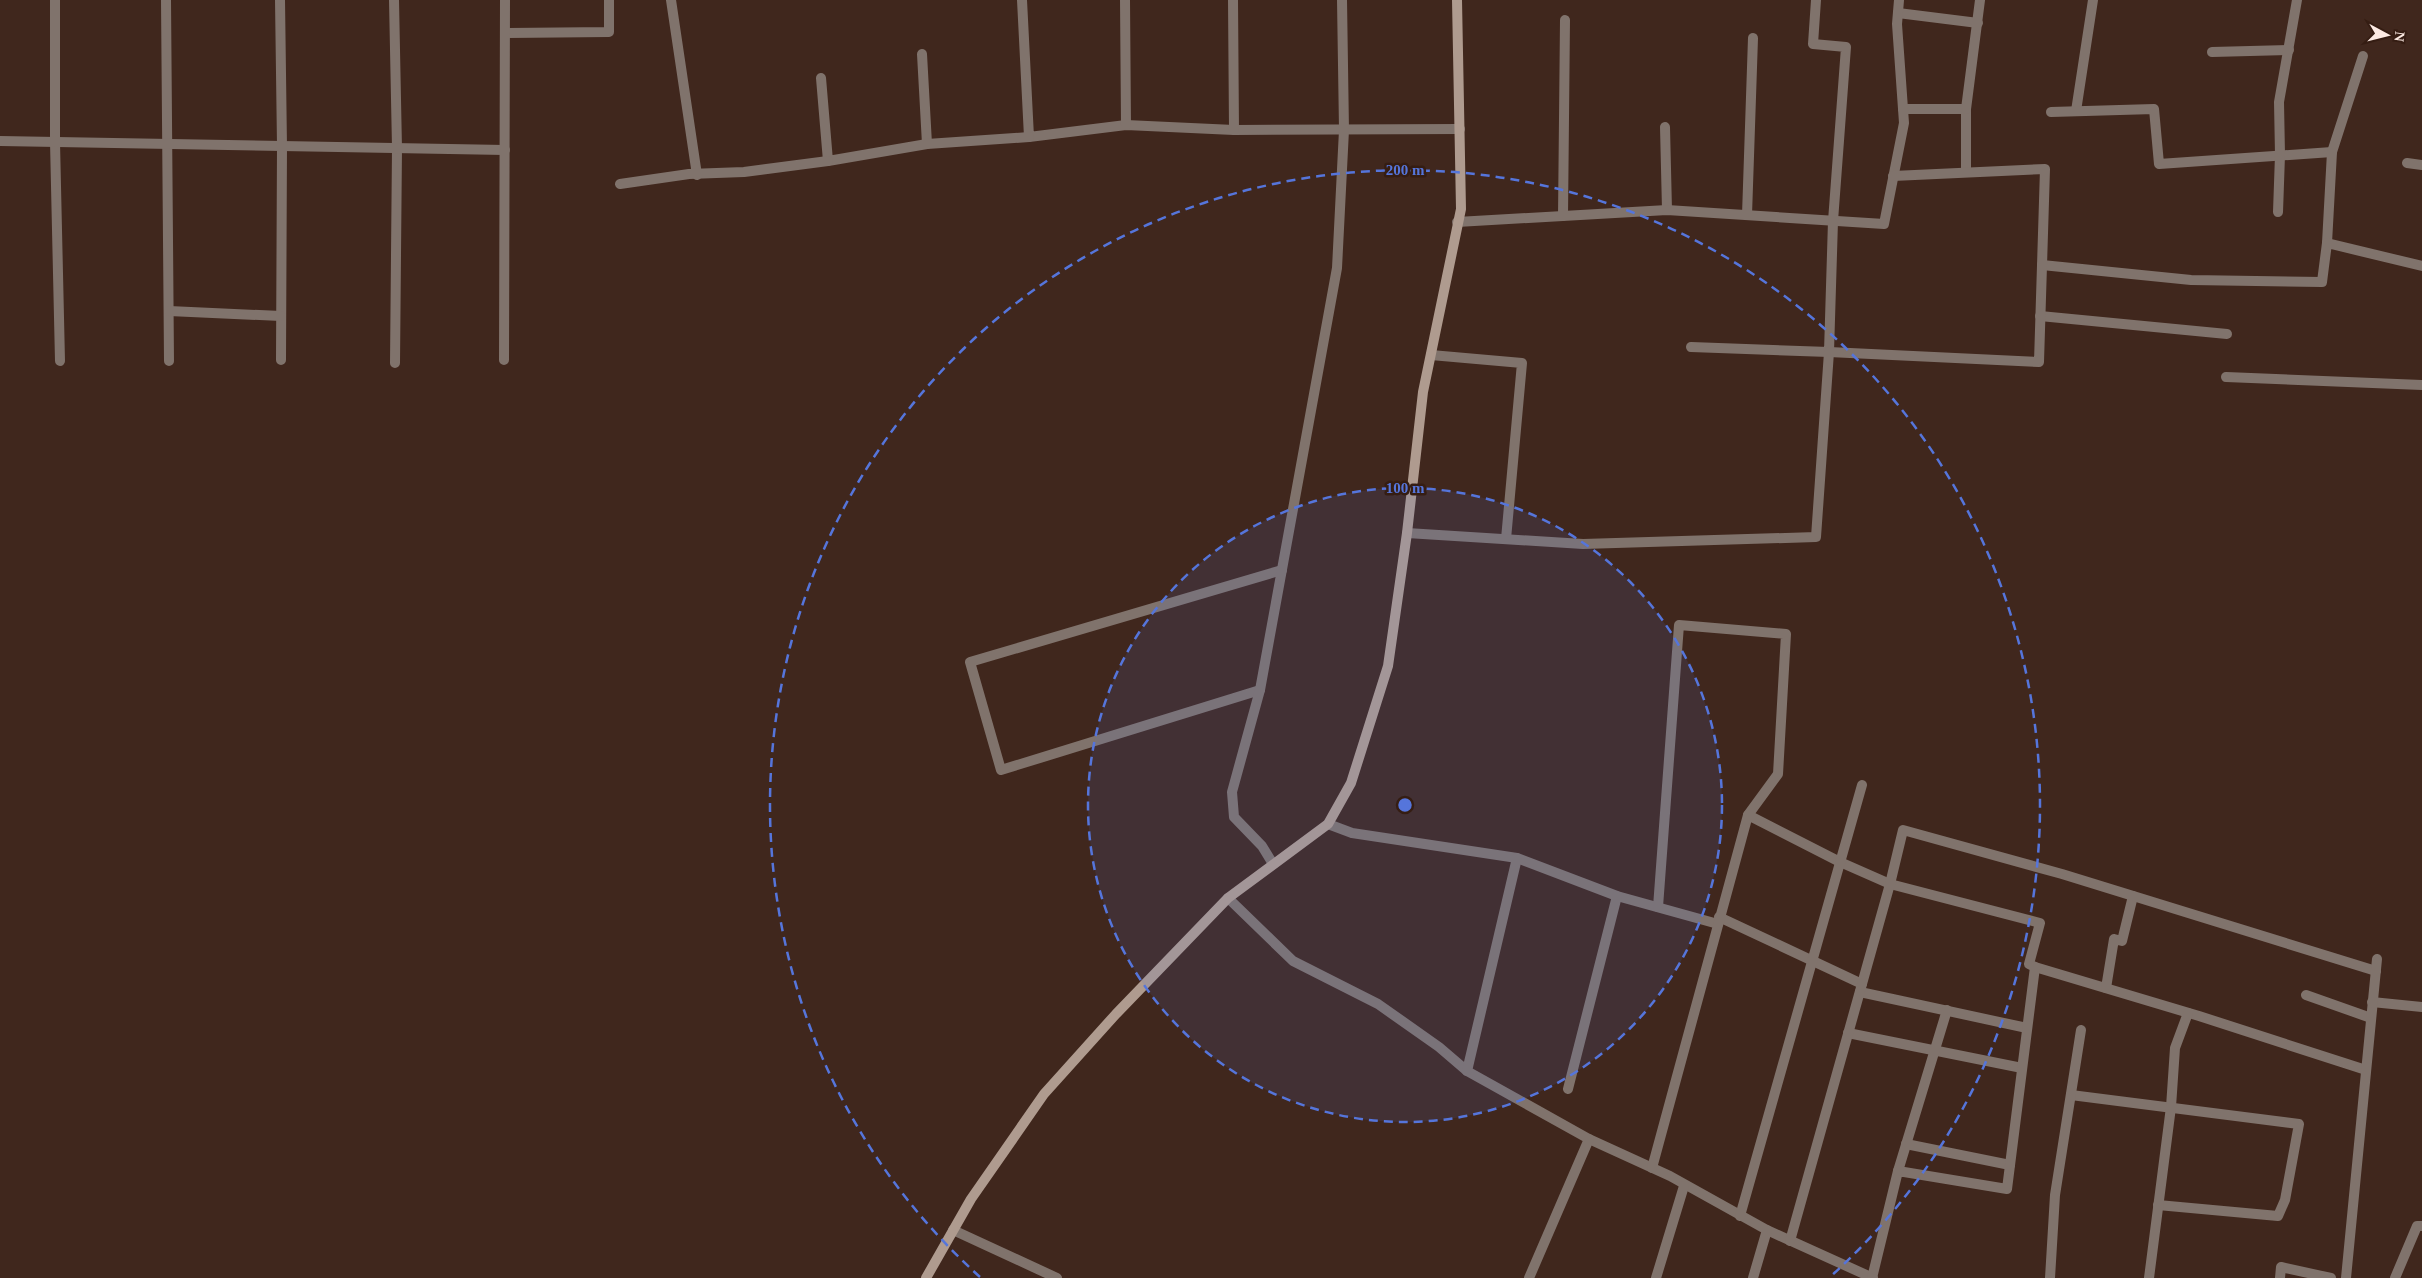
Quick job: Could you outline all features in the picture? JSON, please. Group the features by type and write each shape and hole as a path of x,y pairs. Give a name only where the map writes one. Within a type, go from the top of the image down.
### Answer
{"street":[{"path":"55,0 55,142 60,362"},
{"path":"166,0 169,361"},
{"path":"280,0 282,146 281,360"},
{"path":"394,0 397,148 395,363"},
{"path":"504,360 505,0"},
{"path":"505,33 609,32 609,0"},
{"path":"671,0 697,174"},
{"path":"1022,0 1030,137"},
{"path":"1124,0 1126,125"},
{"path":"1233,0 1234,130"},
{"path":"1273,864 1262,846 1234,817 1232,792 1260,690 1337,268 1344,130 1342,0"},
{"path":"926,1278 971,1199 1044,1094 1116,1014 1228,898 1328,824 1351,783 1388,666 1407,533 1424,392 1461,209 1457,0"},
{"path":"1407,533 1583,544 1816,537 1828,352 1833,221 1846,47 1813,44 1816,0"},
{"path":"1458,222 1667,210 1884,224 1904,123 1898,13 1899,0"},
{"path":"1966,172 1966,109 1980,0"},
{"path":"2076,111 2093,0"},
{"path":"2278,212 2279,102 2297,0"},
{"path":"1898,13 1978,23"},
{"path":"1564,216 1565,20"},
{"path":"1748,215 1753,38"},
{"path":"2212,52 2289,50"},
{"path":"922,54 927,144"},
{"path":"2042,264 2192,280 2322,282 2327,243 2332,152 2363,56"},
{"path":"821,78 828,162"},
{"path":"1903,109 1966,109"},
{"path":"2051,112 2154,109 2158,164 2332,152"},
{"path":"620,184 697,174 744,172 828,162 927,144 1030,137 1126,125 1234,130 1460,129"},
{"path":"1665,127 1667,210"},
{"path":"0,141 505,150"},
{"path":"2407,162 2422,165"},
{"path":"1691,347 2038,362 2045,168 1893,176"},
{"path":"2327,243 2422,266"},
{"path":"169,311 281,316"},
{"path":"2040,316 2227,334"},
{"path":"1431,355 1522,362 1506,539"},
{"path":"2226,378 2422,385"},
{"path":"1260,690 1001,770 970,662 1282,570"},
{"path":"1652,1168 1748,814 1778,774 1786,634 1679,625 1658,907"},
{"path":"1740,1216 1862,785"},
{"path":"1748,814 1840,862 1890,884 2040,923 2029,964 2035,967 2188,1013 2366,1070"},
{"path":"1328,824 1352,833 1517,858 1617,896 1718,920 1813,961 1861,988 2027,1028"},
{"path":"1790,1240 1890,884 1903,830 2133,896 2376,971"},
{"path":"1467,1071 1517,858"},
{"path":"1568,1089 1617,896"},
{"path":"2106,988 2114,939 2122,941 2133,896"},
{"path":"1228,898 1293,962 1378,1004 1439,1047 1467,1071 1589,1139 1652,1168 1767,1230 1872,1278 1898,1171 1947,1010"},
{"path":"2346,1278 2377,959"},
{"path":"1898,1171 2007,1189 2035,967"},
{"path":"2306,995 2371,1018"},
{"path":"2372,1002 2422,1007"},
{"path":"2149,1278 2171,1107 2175,1048 2188,1013"},
{"path":"2050,1278 2055,1195 2081,1030"},
{"path":"1848,1033 2022,1068"},
{"path":"2071,1095 2299,1124 2285,1200 2278,1216 2158,1205"},
{"path":"1529,1278 1589,1139"},
{"path":"1906,1144 2010,1165"},
{"path":"1656,1278 1684,1186"},
{"path":"2395,1278 2416,1226 2422,1226"},
{"path":"953,1230 1057,1278"},
{"path":"1753,1278 1767,1230"},
{"path":"2280,1278 2282,1267 2331,1278"}]}
